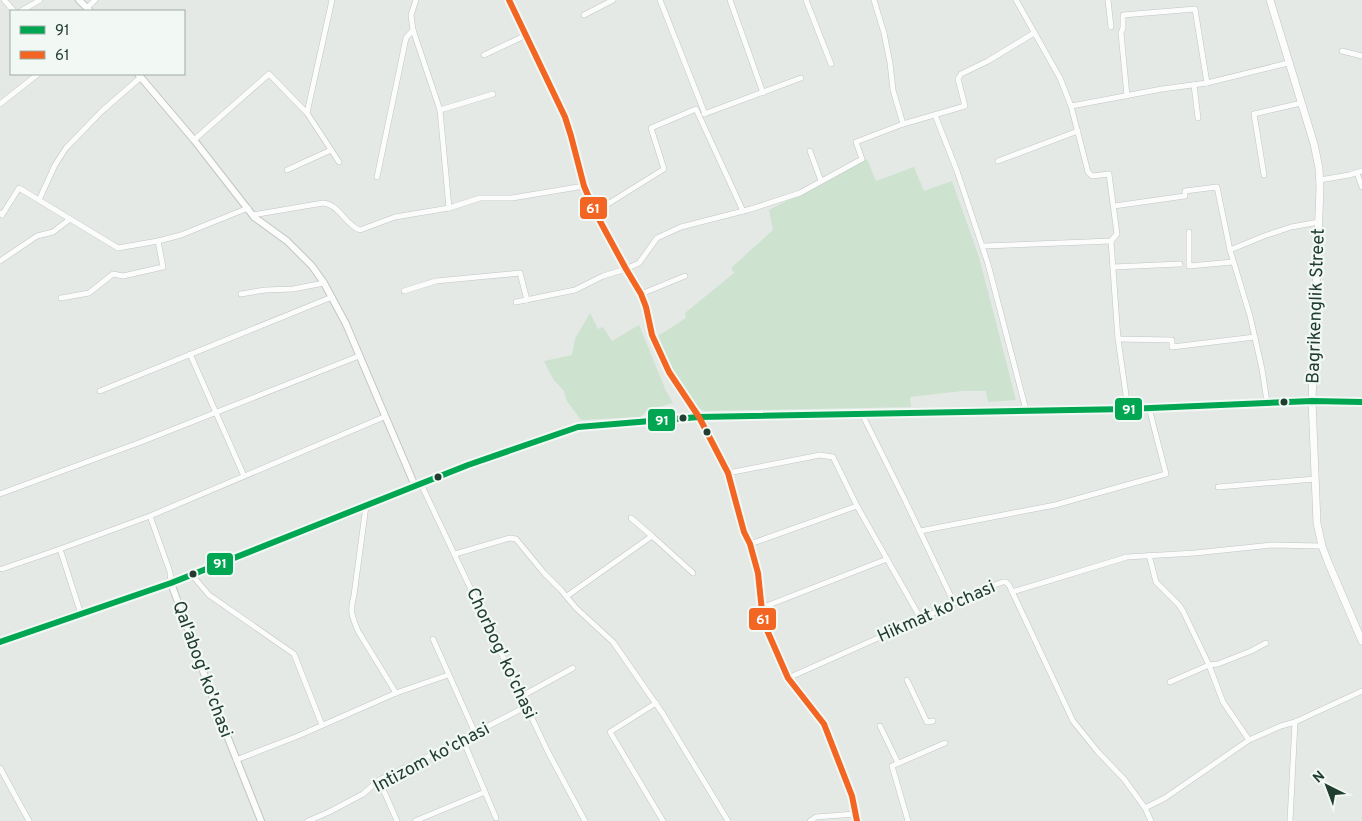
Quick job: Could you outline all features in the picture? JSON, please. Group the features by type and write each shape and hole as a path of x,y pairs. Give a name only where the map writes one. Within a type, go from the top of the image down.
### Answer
{"main road":[{"name":"Bagrikenglik Street","path":"1270,0 1318,157 1320,180 1319,222 1312,401 1318,523 1322,546 1362,641"},
{"path":"0,642 172,584 468,465 578,427 699,418 1128,409 1312,401"}],"street":[{"path":"4,0 13,10"},
{"path":"23,10 40,0"},
{"path":"79,0 89,10 95,0"},
{"path":"307,114 332,0"},
{"path":"416,0 411,16 413,30 440,110 449,208"},
{"path":"508,0 565,117 584,186 595,212 641,294 652,334 668,372 699,418 728,473 742,525 750,544 758,573 763,621 788,678 824,724 852,796 857,821"},
{"path":"584,15 613,0"},
{"path":"660,0 705,114"},
{"path":"730,0 763,93"},
{"path":"806,0 831,64"},
{"path":"874,0 884,33 893,90 903,124"},
{"path":"983,246 1111,241 1118,234 1109,174 1092,176 1088,172 1071,106 1060,78 1016,0"},
{"path":"1108,0 1111,27"},
{"path":"1127,96 1120,33 1123,28 1123,15 1195,9 1207,84"},
{"path":"377,177 406,38 413,30"},
{"path":"516,302 575,290 603,276 626,269 639,263 657,238 681,227 743,211 800,193 862,159 856,142 903,124 966,106 958,79 961,74 1034,33"},
{"path":"484,55 525,34"},
{"path":"1342,51 1362,56"},
{"path":"1071,106 1207,84 1288,63"},
{"path":"194,140 269,74 307,114 338,162"},
{"path":"0,104 37,75"},
{"path":"39,200 55,165 66,148 139,75 194,140 252,215 287,241 312,266 324,283 359,356 384,417 418,485"},
{"path":"699,116 801,78"},
{"path":"1194,85 1198,118"},
{"path":"440,110 493,94"},
{"path":"1264,175 1254,114 1301,103"},
{"path":"595,212 664,169 651,128 696,109 743,211"},
{"path":"935,115 957,170 983,246 1026,410"},
{"path":"998,161 1078,132"},
{"path":"287,170 331,150"},
{"path":"810,150 821,181"},
{"path":"1320,180 1359,172 1362,187"},
{"path":"252,215 327,203 354,228 360,230 395,217 449,208 480,198 512,198 584,186"},
{"path":"1114,206 1185,196 1185,192 1217,187 1230,250 1255,337 1267,402"},
{"path":"0,213 2,215 19,188 118,248 181,235 248,208"},
{"path":"0,261 37,236 53,232 70,219"},
{"path":"1230,250 1291,227 1319,222"},
{"path":"1189,232 1189,266 1234,262"},
{"path":"61,298 89,293 113,274 123,276 163,267 158,241"},
{"path":"1111,241 1118,340 1128,409"},
{"path":"1113,267 1180,264"},
{"path":"404,291 436,282 520,273 527,300"},
{"path":"641,294 685,276"},
{"path":"241,294 264,290 293,289 324,283"},
{"path":"100,391 332,297"},
{"path":"1118,340 1172,340 1172,347 1255,337"},
{"path":"190,354 244,476"},
{"path":"0,494 141,442 359,356"},
{"path":"1312,401 1362,402"},
{"path":"920,531 1055,505 1166,474 1149,408"},
{"path":"862,414 954,603"},
{"path":"2,569 150,516 384,417"},
{"path":"728,473 820,455 833,457 920,619"},
{"path":"1218,487 1315,479"},
{"name":"Сhorbog' ko'chasi","path":"418,485 455,554 548,752 583,820"},
{"path":"366,506 351,609 358,631 396,693"},
{"path":"750,544 858,506"},
{"name":"Qal'abog' ko'chasi","path":"150,516 170,572 172,584 222,723 261,821"},
{"path":"632,518 693,573"},
{"path":"567,596 652,536"},
{"path":"455,554 510,538 516,539 576,608 613,642 656,703 728,821"},
{"name":"Hikmat ko'chasi","path":"788,678 983,589 1003,582 1006,582 1012,592 1127,557 1195,553 1272,545 1322,546"},
{"path":"60,549 81,614"},
{"path":"1149,555 1156,582 1179,605 1210,665 1223,702 1249,740"},
{"path":"762,608 887,559"},
{"path":"192,575 209,595 294,654 322,725"},
{"path":"1012,592 1073,721 1098,752 1124,779 1145,808 1151,821"},
{"path":"433,639 475,733"},
{"path":"1170,682 1266,643"},
{"path":"522,696 573,668"},
{"path":"236,760 396,693 448,675"},
{"path":"907,680 927,722 933,721"},
{"path":"1145,808 1165,798 1249,740 1362,692"},
{"path":"656,703 610,732 663,821"},
{"name":"Intizom ko'chasi","path":"308,821 363,794 379,780 463,740 527,706"},
{"path":"1290,821 1295,722"},
{"path":"880,726 898,763"},
{"path":"463,740 496,818"},
{"path":"908,821 892,766 944,742"},
{"path":"0,768 29,821"},
{"path":"379,780 397,821"},
{"path":"415,821 485,792"},
{"path":"810,821 816,817 856,814"}],"green space":[{"path":"867,159 876,181 914,167 924,191 952,181 979,257 1016,400 988,402 986,391 962,391 910,397 911,407 705,411 696,407 672,372 658,336 686,318 685,313 734,273 731,268 773,230 769,210"},
{"path":"590,313 598,329 603,327 612,341 639,325 666,391 673,403 648,410 640,417 581,420 567,401 564,391 553,379 544,361 572,355 575,339"}],"transit line":[{"name":"61","path":"509,0 565,117 584,186 595,212 641,294 652,335 669,372 699,417 728,473 744,532 750,544 758,573 763,621 788,678 824,724 852,796 857,821"},
{"name":"91","path":"0,642 171,583 468,465 578,427 699,417 1128,409 1312,401 1362,402"}]}
